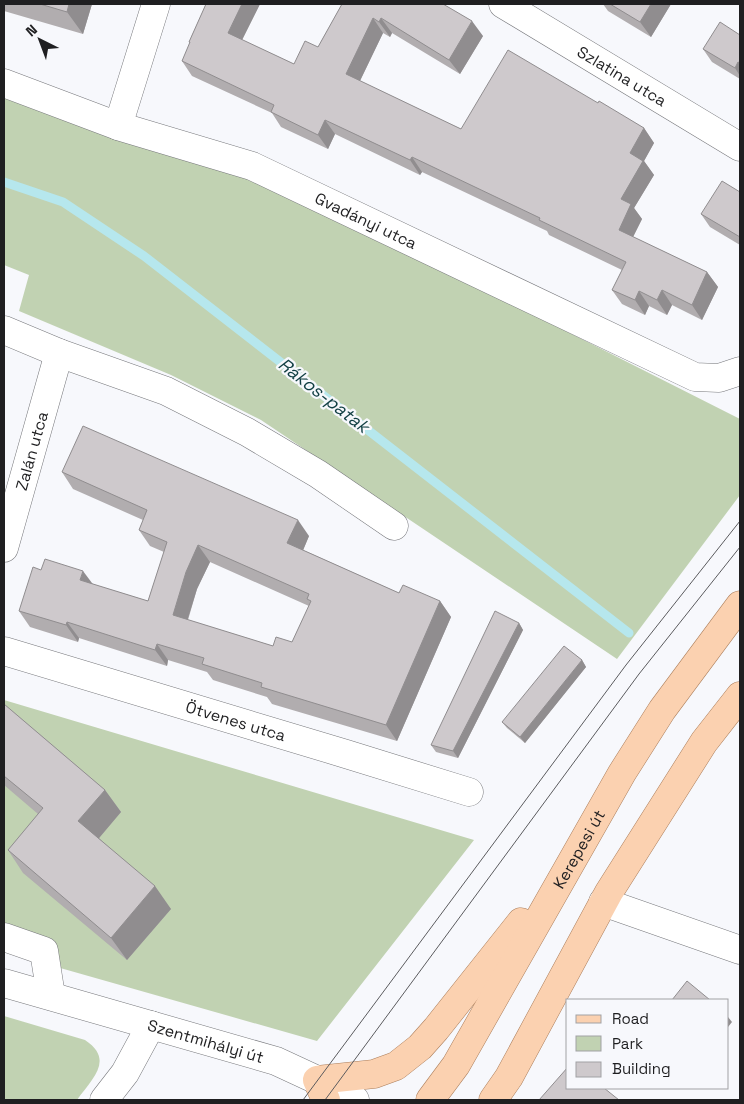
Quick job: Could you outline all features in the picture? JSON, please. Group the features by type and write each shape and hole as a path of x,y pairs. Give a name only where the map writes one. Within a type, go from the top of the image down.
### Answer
{"main road":[{"name":"Kerepesi út","path":"430,1100 456,1065 622,773 662,710 740,605"},
{"path":"493,1100 509,1077 602,902 704,742 740,696"},
{"path":"321,1090 396,1066 420,1047 456,1006 575,854"}],"street":[{"path":"118,126 156,4"},
{"name":"Szlatina utca","path":"502,4 740,147"},
{"name":"Gvadányi utca","path":"4,83 118,126 252,166 695,377 729,374"},
{"path":"4,330 59,353 166,391 246,432 318,474 394,526"},
{"name":"Zalán utca","path":"4,548 59,353"},
{"name":"Ötvenes utca","path":"4,651 468,792"},
{"path":"602,902 740,950"},
{"path":"4,937 44,952 51,996"},
{"name":"Szentmihályi út","path":"4,983 276,1061 321,1090 355,1100"},
{"path":"104,1100 126,1072 151,1025"}],"green space":[{"path":"4,93 222,166 342,218 740,419 740,495 617,659 261,420 171,375 19,311 29,275 4,265"},
{"path":"4,700 474,840 317,1041 4,952"},
{"path":"4,1016 85,1040 94,1047 99,1055 98,1070 77,1100 4,1100"}],"building":[{"path":"40,4 69,4 67,12"},
{"path":"206,4 242,4 228,33 294,64 305,41 318,47 342,4 443,4 472,21 449,60 381,18 379,22 373,18 346,74 461,129 508,50 644,128 630,153 643,161 621,199 631,204 619,230 707,272 692,305 662,290 657,300 639,291 635,300 612,290 626,262 539,220 540,218 412,157 410,160 325,120 318,135 271,112 274,105 182,61"},
{"path":"610,4 651,4 640,22"},
{"path":"720,22 740,35 740,63 738,62 735,68 703,49"},
{"path":"722,181 740,192 740,237 701,214"},
{"path":"83,426 298,520 287,543 399,593 403,585 440,601 386,725 261,687 262,683 202,664 204,658 157,644 155,650 67,622 66,625 19,611 33,567 41,570 45,559 83,571 80,580 148,601 167,542 139,530 147,510 62,472","holes":["198,545 309,594 307,599 311,601 292,642 276,637 273,646 173,615 186,572"]},
{"path":"495,611 519,623 453,751 431,745"},
{"path":"564,646 582,660 520,737 502,722"},
{"path":"4,704 105,790 78,821 155,886 111,938 8,850 43,808 4,776"},
{"path":"687,981 709,999 673,999"},
{"path":"566,1069 566,1089 605,1089 619,1100 539,1100"}],"waterway":[{"name":"Rákos-patak","path":"4,182 63,202 144,256 629,633"}],"tram line":[{"path":"303,1100 626,665 740,521"},
{"path":"325,1100 639,674 740,547"}]}
